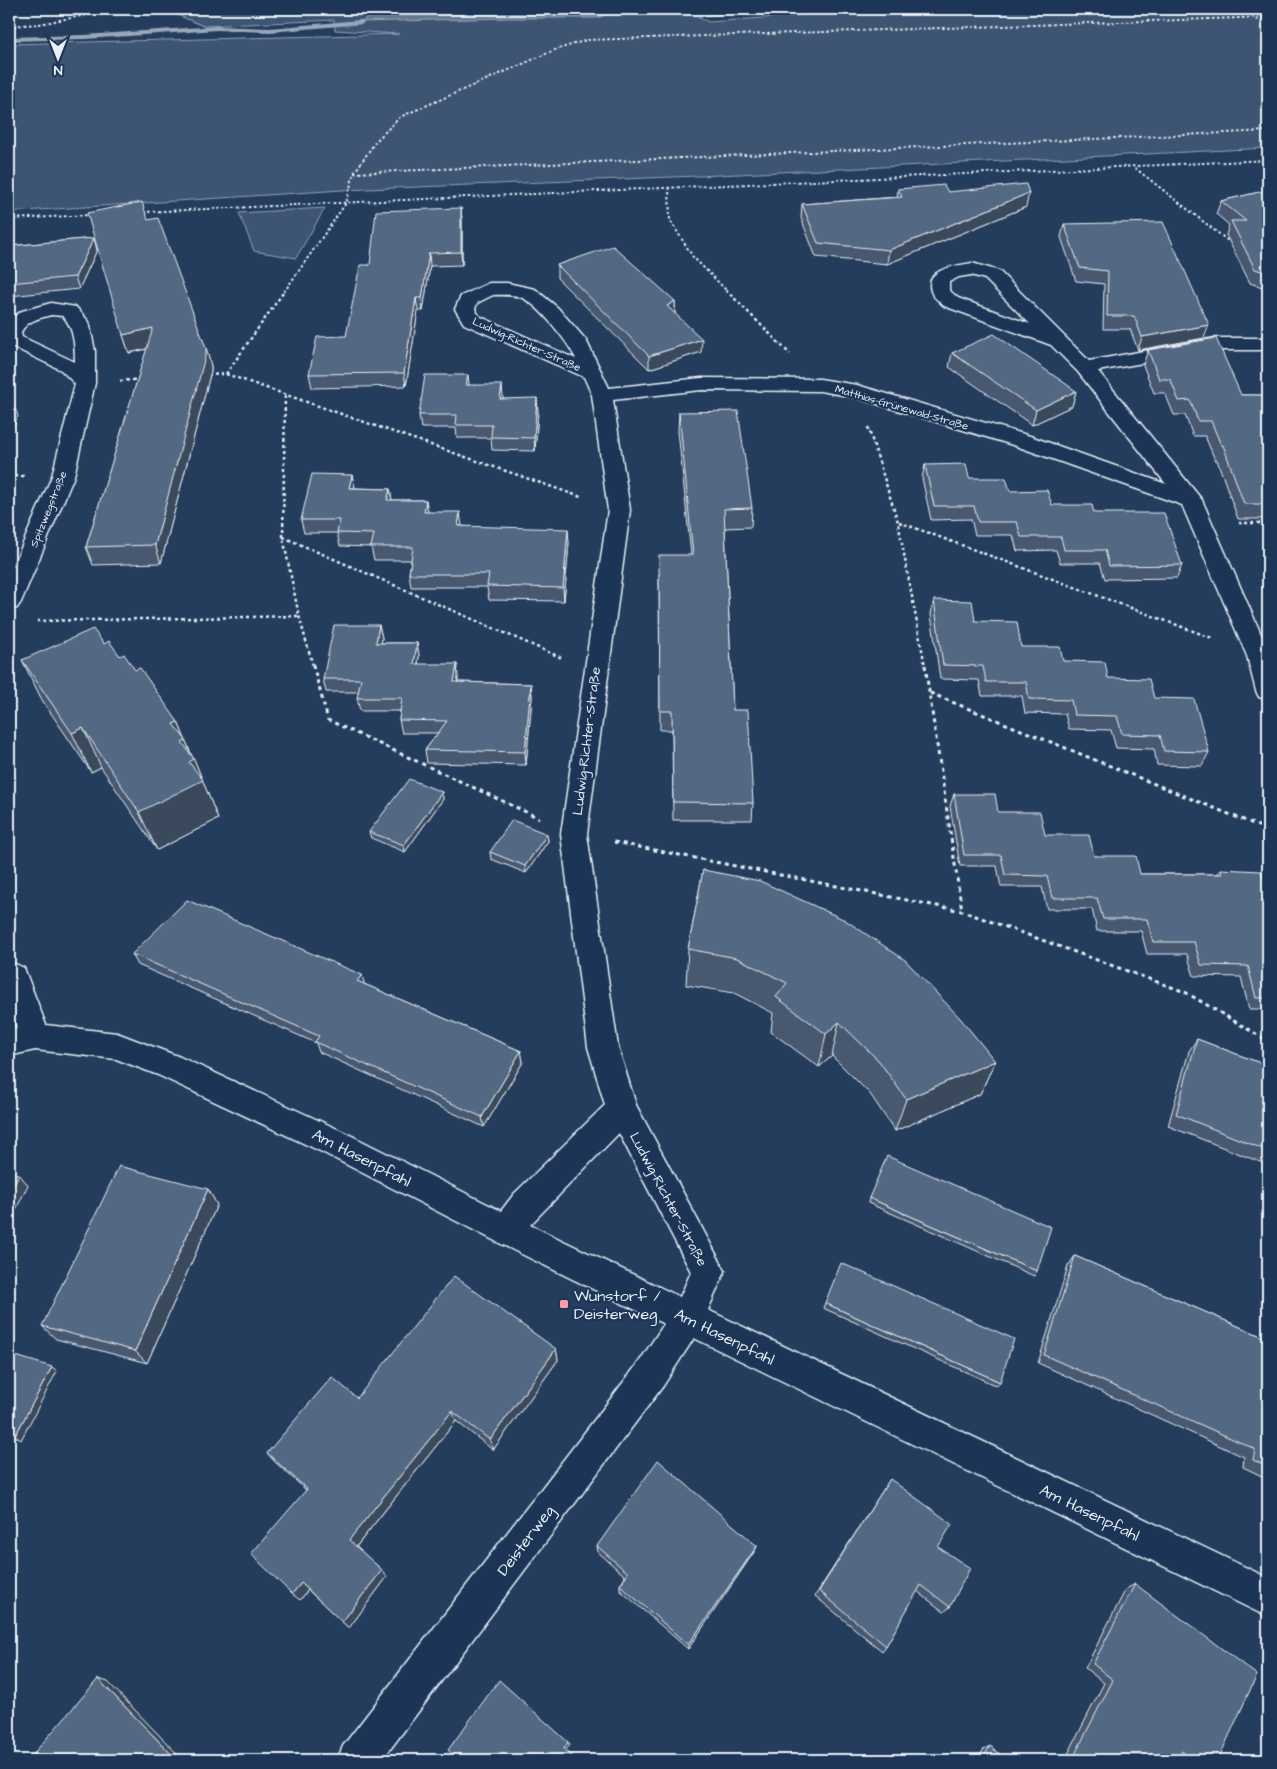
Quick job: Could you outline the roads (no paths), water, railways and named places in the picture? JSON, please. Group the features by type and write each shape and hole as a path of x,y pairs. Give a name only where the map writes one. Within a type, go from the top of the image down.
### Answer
{"street":[{"path":"1058,341 951,302 940,291 940,279 954,272 972,269 992,275 1086,368 1192,500 1259,656 1268,691"},
{"name":"Ludwig-Richter-Straße","path":"591,373 471,320 465,309 468,300 489,289 507,289 528,293 551,312 579,344 602,395 619,510 574,834 603,1047 622,1110 708,1271 688,1318"},
{"path":"1086,368 1153,354 1215,344 1268,344"},
{"name":"Spitzwegstraße","path":"9,602 62,476 84,383"},
{"name":"Matthias-Grünewald-Straße","path":"602,395 701,384 820,385 857,391 1023,441 1192,500"},
{"path":"9,973 14,977 22,1040"},
{"name":"Am Hasenpfahl","path":"22,1040 117,1046 169,1066 333,1142 506,1230 1268,1598"},
{"path":"506,1230 525,1205 622,1110"},
{"name":"Deisterweg","path":"357,1760 652,1374 688,1318"}],"waterway":[{"path":"9,39 85,37 217,28 270,30 360,22"}],"place":[{"name":"Wunstorf / Deisterweg","path":"564,1304"}]}
